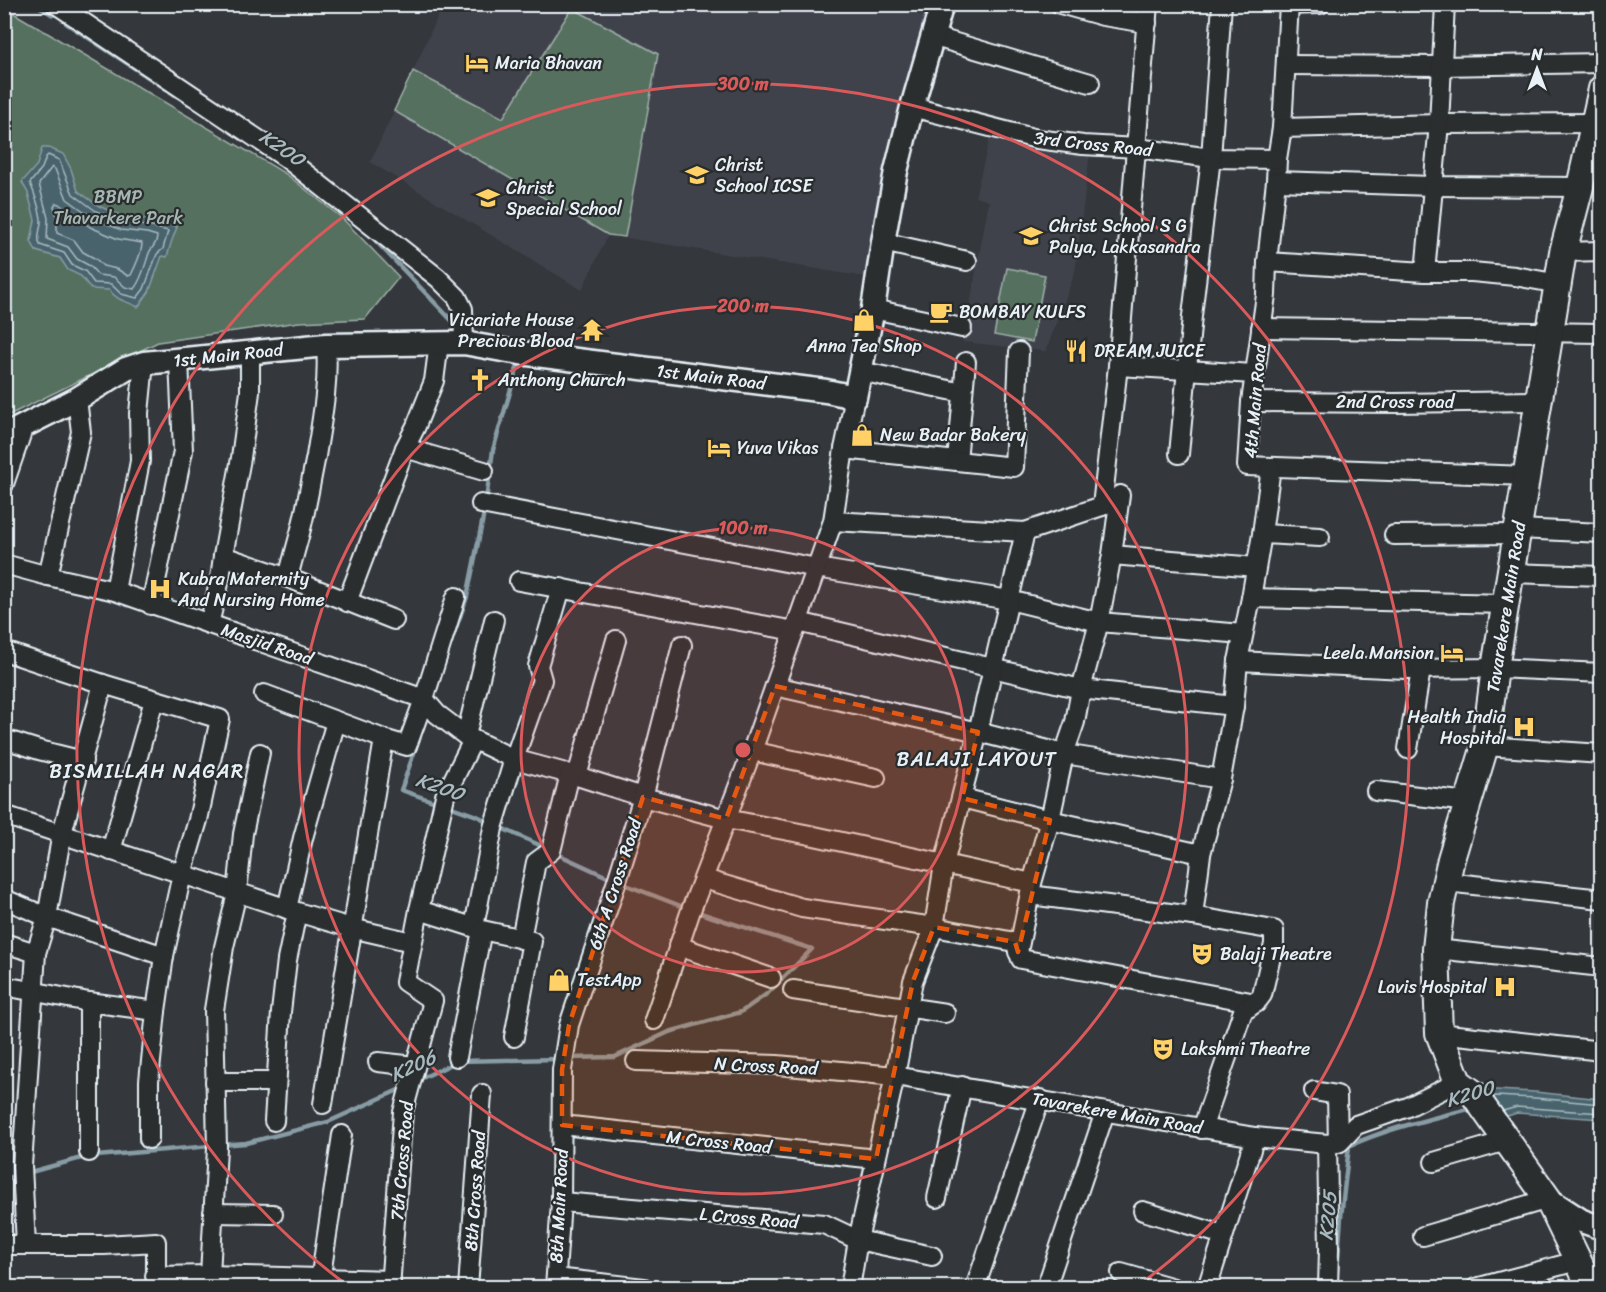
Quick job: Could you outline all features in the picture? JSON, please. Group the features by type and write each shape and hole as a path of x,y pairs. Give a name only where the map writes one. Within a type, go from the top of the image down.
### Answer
{"main road":[{"name":"Tavarekere Main Road","path":"1591,1287 1548,1199 1465,1087 1439,1033 1436,949 1441,903 1446,882 1485,746 1563,252 1580,187 1595,151 1594,123 1602,89"}],"street":[{"path":"654,1020 691,909 752,751 833,521 844,449 873,309 896,171 942,4"},
{"path":"1060,4 1104,16 1147,23"},
{"path":"1102,506 1118,366 1148,4"},
{"path":"1179,454 1186,371 1211,158 1222,4"},
{"path":"1289,5 1320,4"},
{"path":"1425,272 1439,124 1445,4"},
{"name":"4th Main Road","path":"1193,916 1201,854 1221,779 1234,706 1238,661 1262,534 1271,467 1247,466 1251,402 1266,295 1267,262 1282,128 1289,5"},
{"path":"62,6 286,158 438,278 457,297 463,309 464,343"},
{"path":"932,36 1090,83"},
{"path":"1286,65 1442,66 1602,63"},
{"name":"3rd Cross Road","path":"912,107 1036,139 1083,145 1137,148 1211,158 1277,159"},
{"path":"1282,128 1594,123"},
{"path":"1276,181 1433,186 1580,187"},
{"path":"883,242 967,261"},
{"path":"1563,252 1602,251"},
{"path":"1267,262 1425,272 1472,272 1515,276 1559,284"},
{"path":"873,309 962,328"},
{"path":"1261,328 1602,333"},
{"path":"347,602 405,448 434,381 440,343"},
{"name":"1st Main Road","path":"14,431 77,399 126,369 144,363 326,345 464,343 520,353 826,390 855,397"},
{"path":"288,578 307,505 327,390 326,345"},
{"path":"844,449 1014,467 1019,352"},
{"path":"209,624 220,579 241,458 250,393 250,353"},
{"path":"151,605 183,451 179,360"},
{"path":"957,461 966,362"},
{"path":"115,591 141,461 139,413 144,363"},
{"path":"1118,366 1254,374"},
{"path":"860,371 963,393"},
{"path":"48,576 81,432 77,399"},
{"name":"2nd Cross road","path":"1251,402 1540,401"},
{"path":"4,484 14,431"},
{"path":"405,448 484,471"},
{"path":"1271,467 1528,476"},
{"path":"833,521 1025,531 1102,506 1120,495 1112,555 1099,622 1081,689 1075,722 1064,754 1018,952"},
{"path":"481,504 817,568 1009,600 1099,622 1243,634"},
{"path":"850,1287 913,981 934,927 944,864 962,798 1025,531"},
{"path":"1394,536 1519,531 1602,533"},
{"path":"1262,534 1320,537"},
{"path":"1112,555 1256,567"},
{"path":"223,556 288,578 394,620"},
{"name":"Masjid Road","path":"4,564 115,591 424,699"},
{"path":"1512,573 1602,576"},
{"path":"519,581 797,626 1081,689 1234,706"},
{"path":"457,1057 494,828 514,759 542,680 538,666 561,588"},
{"path":"264,694 407,746 456,597"},
{"path":"1251,598 1507,604"},
{"name":"7th Cross Road","path":"391,1284 403,1112 433,1001 405,982 418,909 445,796 469,738 494,620"},
{"path":"521,939 536,862 551,851 616,640"},
{"name":"6th A Cross Road","path":"562,1125 562,1070 569,1025 643,797 682,645"},
{"path":"4,651 220,719 198,820 182,874 164,956 149,1081 149,1139"},
{"path":"1238,661 1421,669 1496,668 1602,673"},
{"path":"1408,749 1421,669"},
{"path":"26,1245 22,1166 36,953 47,917 62,833 103,684"},
{"path":"775,686 1064,754 1221,779"},
{"path":"111,851 154,699"},
{"path":"424,699 437,714 469,738 514,759 643,797 726,819 944,864 1031,889 1274,930 1274,944 1262,994 1256,1003 1242,1011 1202,1129"},
{"path":"274,1121 292,911 303,838 336,721"},
{"path":"4,739 83,761"},
{"path":"323,1104 384,739"},
{"path":"1485,746 1602,754"},
{"path":"752,751 876,778"},
{"path":"210,1275 217,1143 214,1010 224,947 237,892 243,834 260,753"},
{"path":"1376,791 1468,802"},
{"path":"962,798 1201,854"},
{"path":"4,815 292,911 412,942"},
{"path":"704,879 802,908 934,927 1015,942 1021,959 1256,1003"},
{"path":"1446,882 1602,899"},
{"path":"4,899 47,917 164,956"},
{"path":"418,909 478,928 532,941 514,1037"},
{"path":"4,943 36,953"},
{"path":"678,946 771,978"},
{"path":"1436,949 1602,967"},
{"path":"4,986 89,1002 156,1011"},
{"path":"793,990 945,1013"},
{"path":"89,1002 89,1152"},
{"path":"1439,1033 1602,1051"},
{"name":"N Cross Road","path":"636,1061 777,1065 895,1076"},
{"path":"378,1062 415,1066"},
{"name":"Tavarekere Main Road","path":"895,1076 1040,1099 1202,1129 1255,1137 1335,1143"},
{"path":"215,1082 276,1082"},
{"path":"937,1198 962,1086"},
{"path":"1335,1143 1356,1125 1465,1087"},
{"path":"1314,1091 1337,1095 1328,1287"},
{"name":"8th Cross Road","path":"468,1287 482,1094"},
{"path":"975,1287 1040,1099"},
{"path":"1046,1287 1105,1112"},
{"name":"M Cross Road","path":"562,1125 876,1159"},
{"name":"8th Main Road","path":"556,1283 561,1202 562,1125"},
{"path":"1434,1162 1500,1132"},
{"path":"320,1283 342,1135"},
{"path":"1207,1287 1255,1137"},
{"path":"1424,1236 1548,1199 1582,1221 1602,1228"},
{"name":"L Cross Road","path":"561,1202 824,1224 858,1240 932,1256"},
{"path":"1143,1211 1222,1235"},
{"path":"213,1213 273,1214"},
{"path":"4,1245 104,1245 156,1242 156,1282 210,1275 320,1283 391,1284"},
{"path":"1476,1287 1577,1261"},
{"path":"1121,1273 1174,1287"},
{"path":"556,1283 645,1287"}],"highlighted area":[{"path":"775,686 978,732 962,798 1050,820 1018,952 1015,942 934,927 913,981 876,1159 562,1125 562,1070 569,1025 643,797 726,819"}],"shaded area":[{"name":"Christ School ICSE","path":"866,4 929,17 872,278 608,235 582,290 370,162 443,5"},
{"name":"Christ School S G Palya, Lakkasandra","path":"991,133 1090,153 1075,272 1046,351 963,342 989,201 975,197"}],"green space":[{"name":"BBMP Thavarkere Park","path":"5,8 286,174 342,218 399,277 365,319 299,322 158,342 5,417"},
{"path":"572,8 658,54 625,237 608,235 394,111 413,71 503,118"},
{"path":"1007,268 1045,275 1032,342 994,335"}],"water":[{"path":"42,148 49,148 63,154 78,191 99,206 124,217 177,227 167,257 162,256 149,292 138,307 119,299 109,290 91,289 81,276 68,270 60,258 36,251 31,241 35,220 28,193 22,182 37,165"},
{"path":"1479,1089 1601,1099 1601,1119 1517,1113 1498,1119"}],"waterway":[{"name":"K200","path":"36,4 53,15"},
{"name":"K200","path":"66,23 189,104"},
{"name":"K200","path":"372,237 457,326"},
{"name":"K200","path":"486,500 493,450 518,365"},
{"name":"K200","path":"450,645 467,597 485,508"},
{"name":"K200","path":"416,747 401,790 438,803"},
{"name":"K200","path":"446,805 491,823"},
{"name":"K200","path":"499,827 546,848"},
{"name":"K200","path":"553,852 614,880"},
{"name":"K200","path":"621,883 686,908"},
{"name":"K206","path":"569,1058 615,1057 669,1032 741,1012 768,993 812,949 694,911"},
{"name":"K206","path":"418,1080 458,1061 558,1059"},
{"name":"K206","path":"220,1145 246,1143 328,1122 405,1087"},
{"name":"K200","path":"1337,1273 1349,1146 1394,1129 1472,1108"},
{"name":"K206","path":"27,1173 85,1157 211,1146"},
{"name":"K206","path":"4,1179 19,1175"}],"place":[{"name":"Maria Bhavan","path":"477,63"},
{"name":"Christ School ICSE","path":"697,175"},
{"name":"Christ Special School","path":"488,198"},
{"name":"Christ School S G Palya, Lakkasandra","path":"1031,236"},
{"name":"BOMBAY KULFS","path":"941,312"},
{"name":"Anna Tea Shop","path":"864,320"},
{"name":"Vicariate House Precious Blood","path":"592,330"},
{"name":"DREAM JUICE","path":"1076,351"},
{"name":"Anthony Church","path":"480,380"},
{"name":"New Badar Bakery","path":"862,435"},
{"name":"Yuva Vikas","path":"719,448"},
{"name":"Kubra Maternity And Nursing Home","path":"160,589"},
{"name":"Leela Mansion","path":"1452,653"},
{"name":"Health India Hospital","path":"1524,727"},
{"name":"Balaji Theatre","path":"1202,954"},
{"name":"TestApp","path":"559,980"},
{"name":"Lavis Hospital","path":"1505,987"},
{"name":"Lakshmi Theatre","path":"1163,1049"}],"district":[{"name":"BALAJI LAYOUT","path":"977,759"},
{"name":"BISMILLAH NAGAR","path":"147,771"}],"water label":[{"name":"K205","path":"1328,1216"}]}
